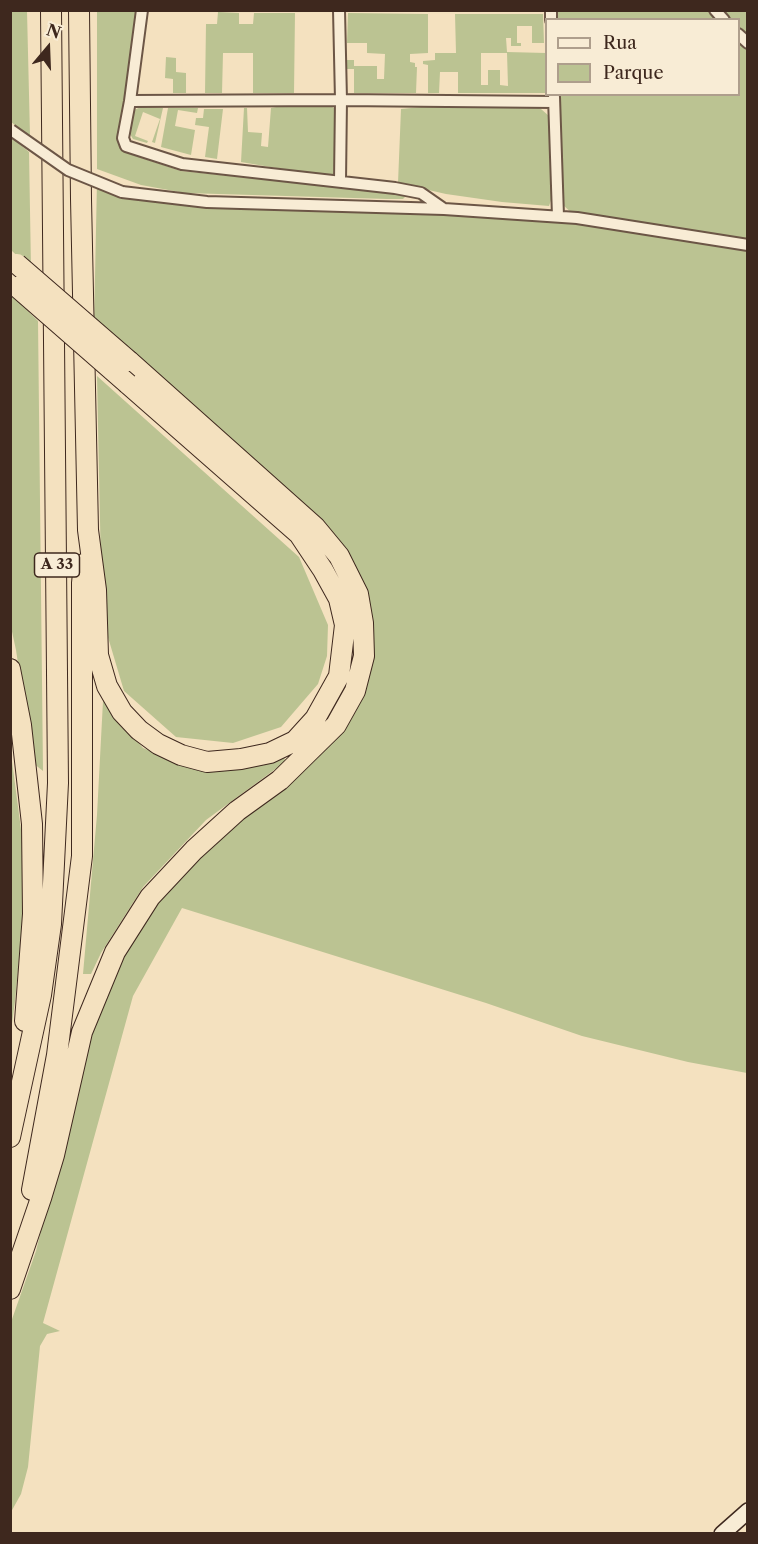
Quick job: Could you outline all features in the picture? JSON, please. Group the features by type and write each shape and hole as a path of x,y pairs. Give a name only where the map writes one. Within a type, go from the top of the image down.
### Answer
{"highway":[{"name":"A 33","path":"10,1137 41,994 51,924 58,783 51,10"},
{"name":"A 33","path":"10,1289 18,1264 57,1055 82,856 82,583 88,530 79,10"},
{"path":"81,147 87,127 87,45 90,10"},
{"path":"14,273 128,384 298,534 323,570 339,599 345,625 339,676 315,719 295,741 270,753 241,759 207,762 182,756 158,744 133,724 122,712 107,686 98,655 96,590 88,530"},
{"path":"14,273 129,361 315,527 339,556 358,594 363,623 364,656 355,691 336,725 280,780 237,811 194,850 150,897 115,952 82,1032 54,1155 18,1264"},
{"path":"10,669 21,725 32,824 33,914 18,1108"}],"street":[{"path":"142,10 123,138 126,146 182,164 395,188 421,194 444,209"},
{"path":"339,10 340,181"},
{"path":"130,101 554,98 558,216"},
{"path":"11,130 68,170 122,192 207,202 444,209 558,216 747,245"},
{"path":"722,1533 747,1511"}],"green space":[{"path":"10,11 27,11 30,136 11,122"},
{"path":"97,11 138,11 119,139 121,148 133,155 181,171 401,193 405,197 387,199 185,193 141,185 97,169"},
{"path":"557,11 747,11 747,1073 688,1062 582,1036 486,1003 182,908 133,996 43,1323 60,1331 47,1334 40,1346 28,1467 21,1494 11,1512 11,1322 36,1251 75,1094 86,1037 118,958 154,900 228,828 345,724 364,656 339,556 94,325 97,181 122,192 207,202 576,217 562,204 559,96 740,96 740,18 557,18"},
{"path":"218,12 239,13 239,24 253,24 254,13 295,13 294,93 253,93 253,53 223,53 222,93 205,93 206,24 217,24"},
{"path":"348,13 428,14 428,53 410,54 410,62 415,63 417,67 416,93 354,93 354,69 347,69 347,60 354,60 354,66 377,66 377,79 384,79 385,54 367,53 367,43 347,43"},
{"path":"455,14 543,14 544,43 532,43 532,26 517,26 517,43 521,43 521,46 511,46 511,38 506,38 507,52 545,53 545,93 458,93 458,72 440,72 439,93 428,93 428,65 423,64 423,61 435,60 435,53 456,53","holes":["481,53 507,53 508,86 500,85 500,70 488,70 488,85 481,85"]},
{"path":"166,57 176,58 176,72 186,73 186,93 173,93 173,79 165,78"},
{"path":"292,104 327,104 334,108 337,115 337,140 333,174 329,177 241,162 244,108 247,108 248,132 262,133 261,146 268,147 271,108"},
{"path":"452,104 529,104 541,109 549,116 552,182 549,206 446,194 398,183 401,109"},
{"path":"141,107 163,108 155,143 152,142 160,119 143,112 135,136 148,141 147,143 133,139 130,134 134,110"},
{"path":"168,108 198,108 197,113 178,110 175,126 195,130 191,155 161,147"},
{"path":"204,109 223,109 217,159 205,157 209,127 195,125 196,118 203,118"},
{"path":"11,137 29,152 31,269 11,250"},
{"path":"11,294 38,321 43,771 33,763 11,627"},
{"path":"97,376 299,557 328,625 327,656 318,684 281,727 233,743 176,737 124,691 102,617"},
{"path":"103,701 143,748 190,767 284,754 285,762 206,820 143,887 101,953 91,974 83,974 97,815"},
{"path":"10,746 27,875 11,1031"}]}
